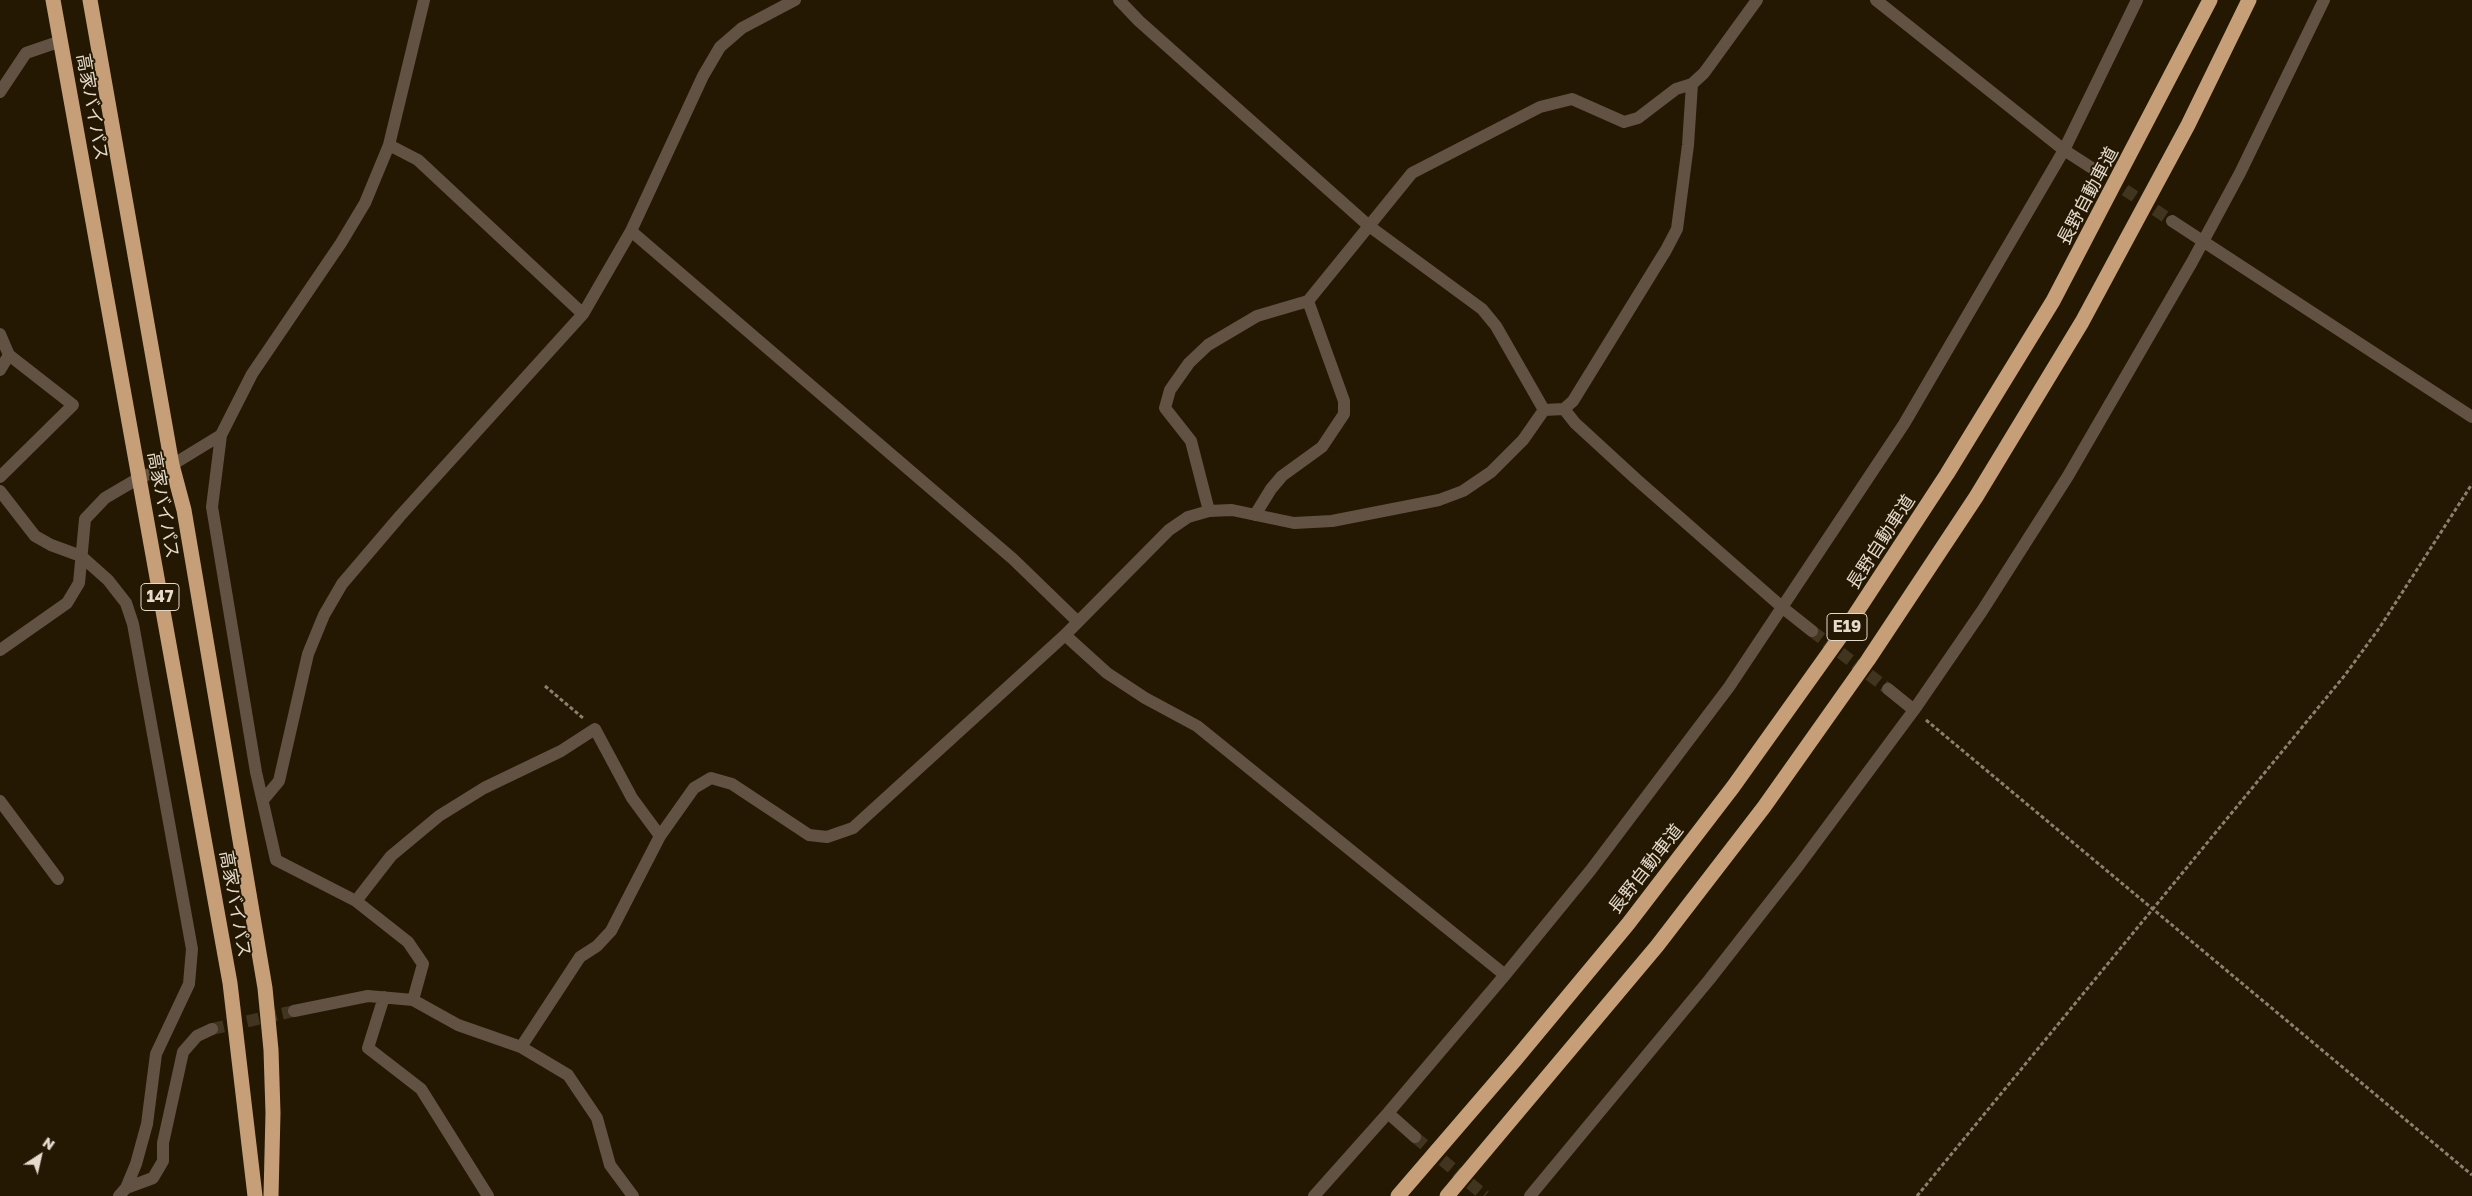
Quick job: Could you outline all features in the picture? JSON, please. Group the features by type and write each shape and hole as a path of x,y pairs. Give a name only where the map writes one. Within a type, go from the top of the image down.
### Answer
{"highway":[{"name":"高家バイパス","path":"53,0 230,983 255,1196"},
{"name":"高家バイパス","path":"90,0 172,466 186,520 265,988 271,1050 273,1113 271,1196"},
{"name":"長野自動車道","path":"1398,1196 1515,1060 1628,924 1733,787 1843,633 1947,474 2053,302 2210,0"},
{"name":"E19","path":"1447,1196 1657,946 1764,807 1868,660 1976,497 2082,322 2188,125 2249,0"}],"street":[{"path":"414,1000 423,964 408,942 356,900 276,860 264,799 256,772 212,507 221,435 252,374 341,243 365,203 389,145 424,0"},
{"path":"264,799 279,781 308,654 324,615 342,584 400,516 583,314 631,231 703,76 720,47 742,28 795,0"},
{"path":"1119,0 1139,21 1369,226 1482,309 1496,326 1544,410"},
{"path":"1209,511 1191,440 1165,408 1170,390 1188,363 1208,345 1257,316 1308,301 1412,173 1540,107 1572,99 1624,122 1638,118 1676,89 1692,84 1704,73 1757,0"},
{"path":"1876,0 2064,150 2095,170"},
{"path":"1314,1196 1388,1113 1505,974 1602,855 1729,688 1904,424 2064,150 2137,0"},
{"path":"1530,1196 1709,980 1799,865 1914,710 1982,611 2068,476 2203,240 2240,173 2324,0"},
{"path":"0,92 26,53 61,41"},
{"path":"1544,410 1564,409 1573,401 1666,250 1676,229 1688,146 1692,84"},
{"path":"389,145 418,160 583,314"},
{"path":"2172,220 2472,417"},
{"path":"631,231 1013,559 1078,622"},
{"path":"1255,515 1270,489 1282,476 1322,447 1344,414 1344,401 1308,301"},
{"path":"0,334 9,355 73,405 0,477"},
{"path":"0,370 9,355"},
{"path":"1564,409 1575,423 1630,473 1783,608 1812,631"},
{"path":"521,1047 580,957 597,946 611,931 660,836 694,788 711,778 732,784 809,835 827,837 853,828 1066,635 1169,530 1188,517 1209,511 1232,510 1294,523 1332,521 1439,500 1463,491 1490,472 1523,440 1544,410"},
{"path":"0,650 68,603 79,583 80,556 86,519 105,498 139,478 172,466 221,435"},
{"path":"0,491 35,536 50,545 80,556 108,580 126,603 133,624 192,949 189,984 156,1054 147,1124 136,1164 123,1192"},
{"path":"1066,635 1107,673 1145,698 1197,726 1505,974"},
{"path":"1888,689 1914,710"},
{"path":"356,900 391,856 439,816 484,788 561,751 595,729 632,798 660,836"},
{"path":"0,801 58,879"},
{"path":"294,1011 368,996 414,1000 458,1025 521,1047 568,1075 597,1118 610,1164 632,1196"},
{"path":"384,997 368,1048 421,1089 488,1196"},
{"path":"123,1192 153,1178 163,1161 163,1143 183,1052 197,1036 212,1029"},
{"path":"1388,1113 1415,1137"}],"path":[{"path":"1917,1196 2345,675 2380,627 2472,484"},
{"path":"545,686 595,729"},
{"path":"1914,710 2152,911 2472,1175"}],"tunnel":[{"path":"2095,170 2172,221"},
{"path":"1812,631 1888,689"},
{"path":"212,1029 294,1011"},
{"path":"1415,1137 1485,1196"}]}
